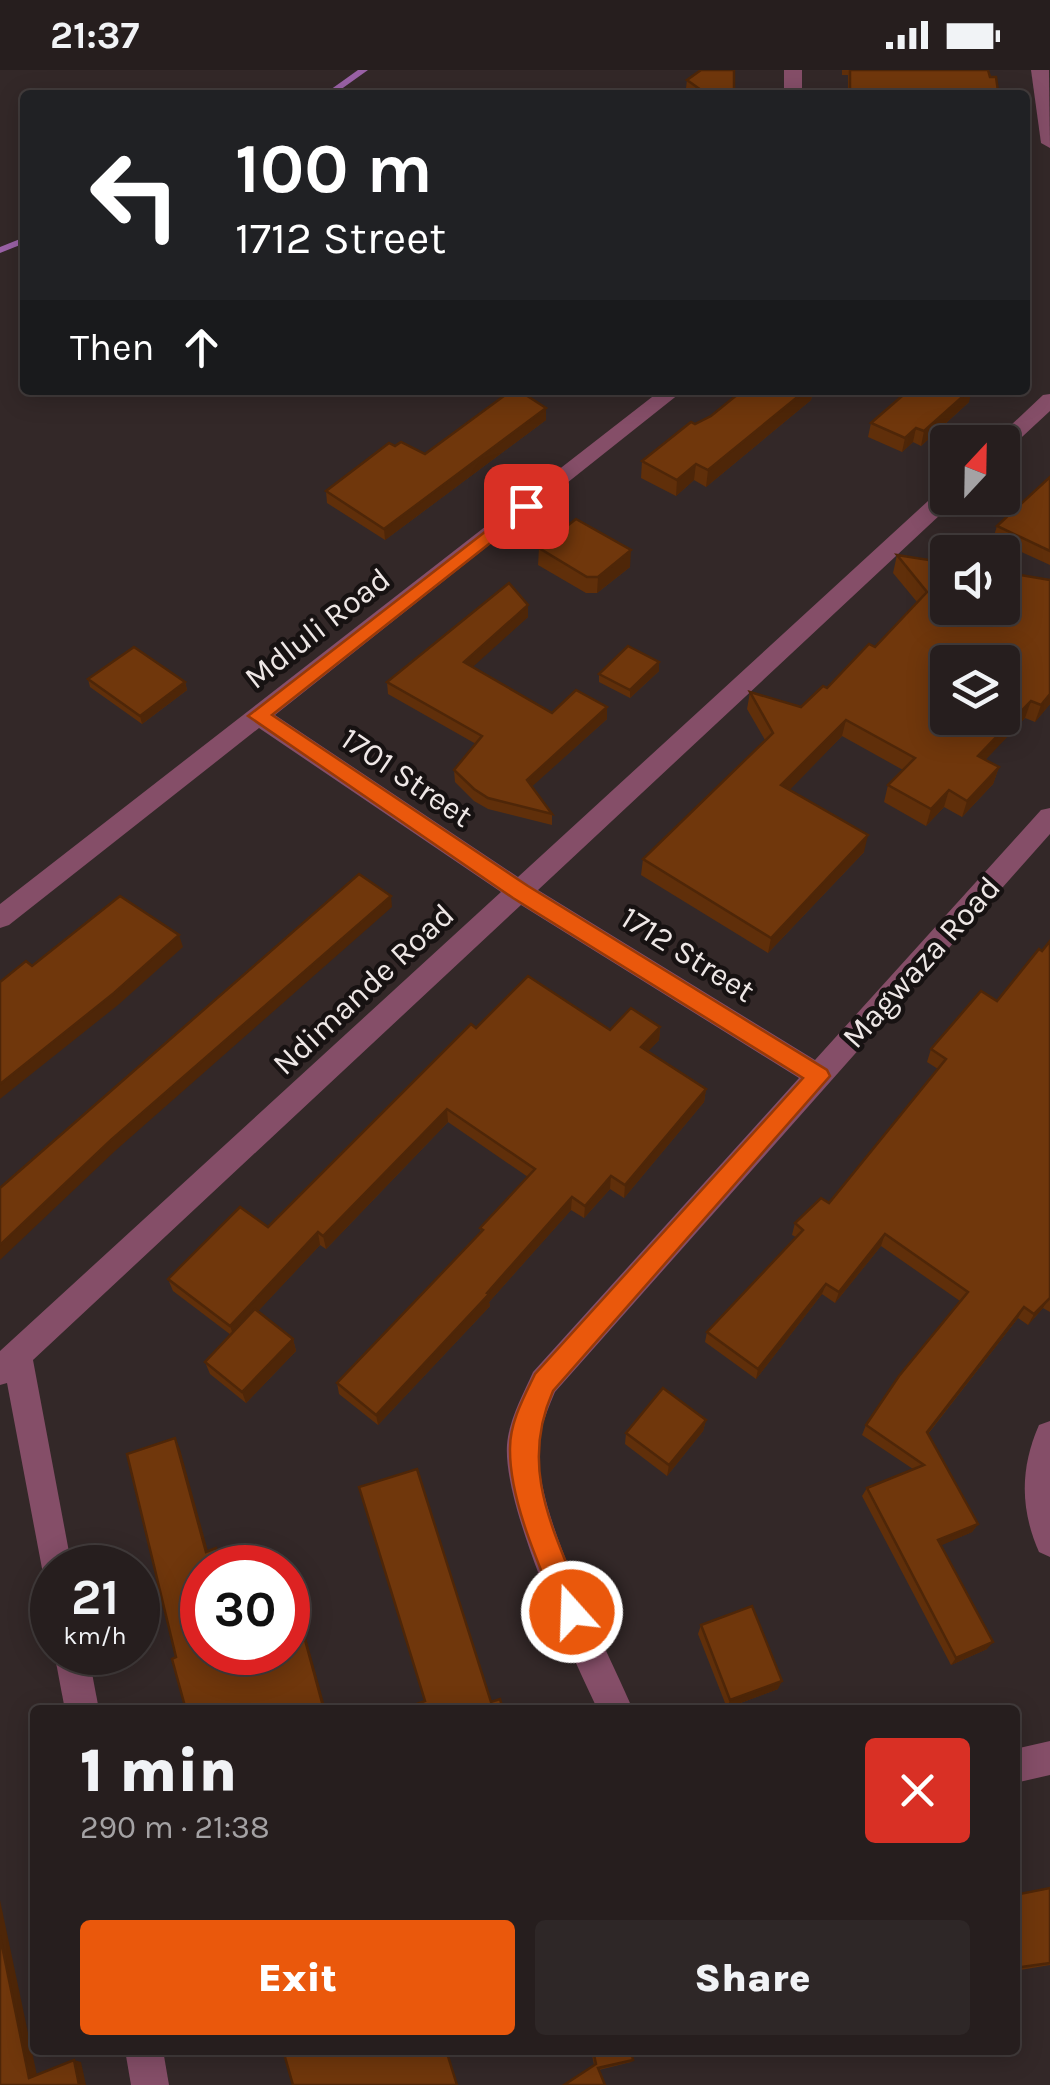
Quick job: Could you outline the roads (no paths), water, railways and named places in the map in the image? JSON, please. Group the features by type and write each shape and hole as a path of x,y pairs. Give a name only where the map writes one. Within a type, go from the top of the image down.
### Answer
{"street":[{"path":"1040,70 1050,141"},
{"name":"Mdluli Road","path":"0,918 668,395"},
{"path":"1020,428 1050,400"},
{"name":"Ndimande Road","path":"8,1362 930,512"},
{"name":"1701 Street","path":"258,716 520,892"},
{"name":"Magwaza Road","path":"614,1705 583,1642 527,1488 523,1446 529,1416 544,1382 1050,817"},
{"name":"1712 Street","path":"520,892 818,1076"},
{"path":"8,1362 51,1545"},
{"path":"1050,1436 1038,1472 1038,1503 1050,1542"},
{"path":"75,1675 81,1705"},
{"path":"1020,1765 1050,1758"},
{"path":"145,2055 150,2085"}],"waterway":[{"path":"334,90 364,70"},
{"path":"0,250 20,242"}]}
